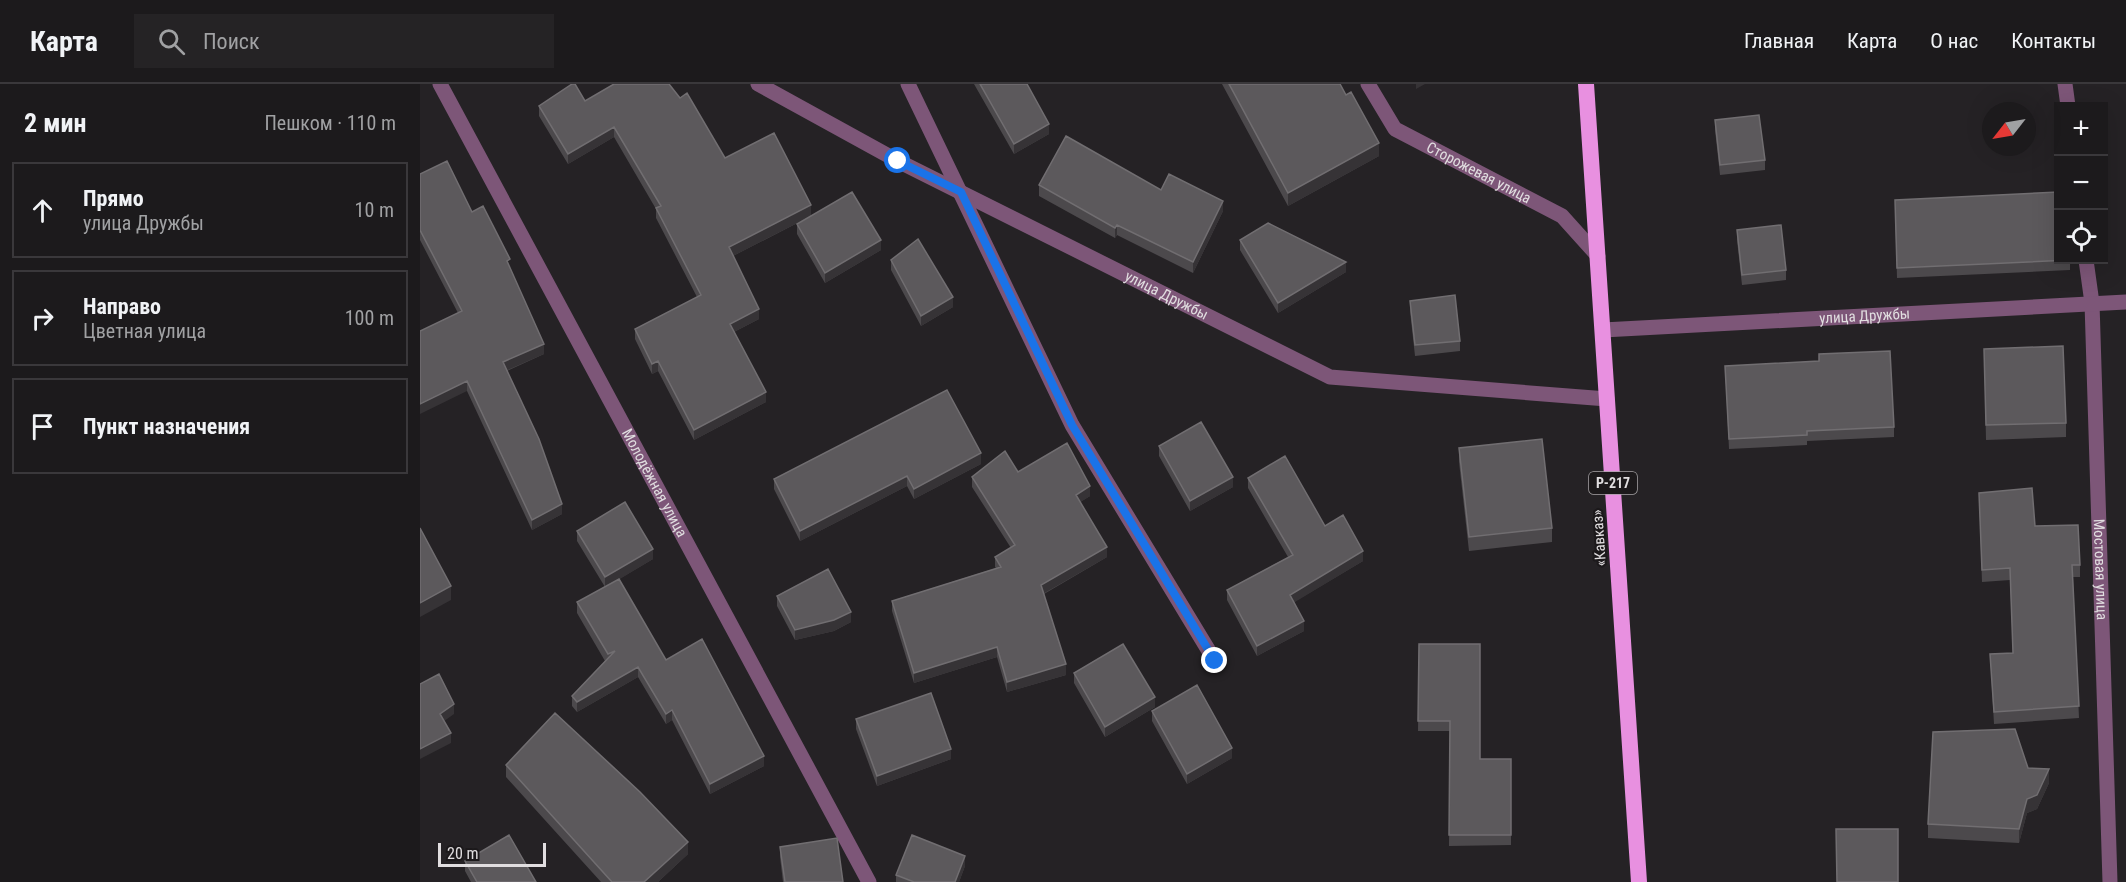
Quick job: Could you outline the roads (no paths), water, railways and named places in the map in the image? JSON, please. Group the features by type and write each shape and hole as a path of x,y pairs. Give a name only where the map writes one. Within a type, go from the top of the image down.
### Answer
{"highway":[{"name":"«Кавказ»","path":"1586,84 1639,882"}],"street":[{"name":"Молодёжная улица","path":"440,84 868,882"},
{"name":"улица Дружбы","path":"758,84 898,161 1330,377 1607,399"},
{"path":"908,84 1072,425 1215,661"},
{"name":"Сторожевая улица","path":"1368,84 1395,129 1563,216 1598,256"},
{"path":"2065,84 2067,102"},
{"name":"Мостовая улица","path":"2087,264 2092,303 2110,882"},
{"name":"улица Дружбы","path":"1603,330 2126,302"}]}
